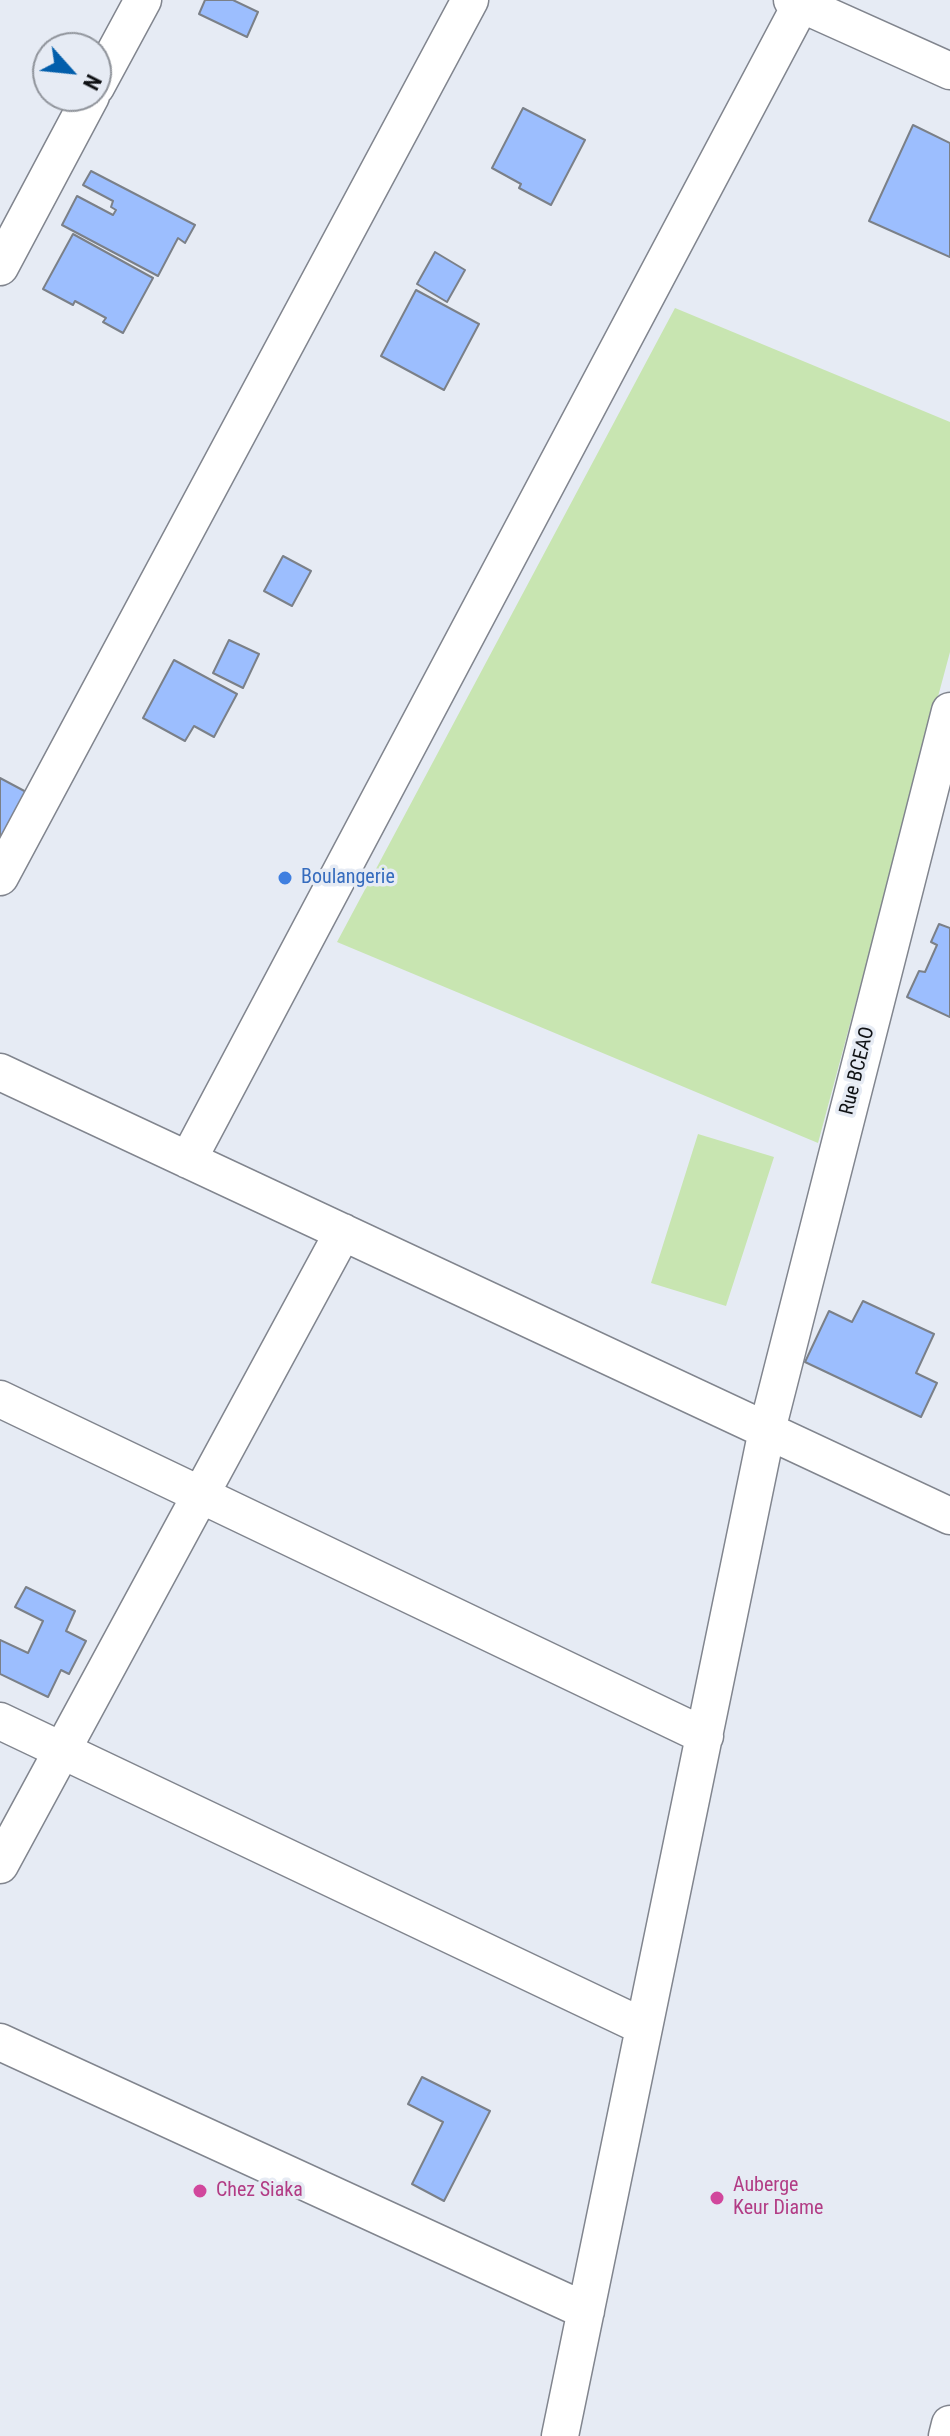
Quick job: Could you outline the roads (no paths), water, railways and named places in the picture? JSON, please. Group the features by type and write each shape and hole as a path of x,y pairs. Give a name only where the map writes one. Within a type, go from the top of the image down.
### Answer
{"street":[{"path":"112,57 143,0"},
{"path":"0,877 470,0"},
{"path":"188,1160 796,2 950,71"},
{"path":"0,267 82,112"},
{"name":"Rue BCEAO","path":"560,2436 767,1430 950,711"},
{"path":"0,1072 950,1516"},
{"path":"0,1865 343,1232"},
{"path":"0,1399 705,1736"},
{"path":"0,1721 644,2027"},
{"path":"0,2042 586,2311"},
{"path":"947,2436 950,2424"}],"place":[{"name":"Boulangerie","path":"285,878"},
{"name":"Chez Siaka","path":"200,2191"},
{"name":"Auberge Keur Diame","path":"717,2198"}]}
